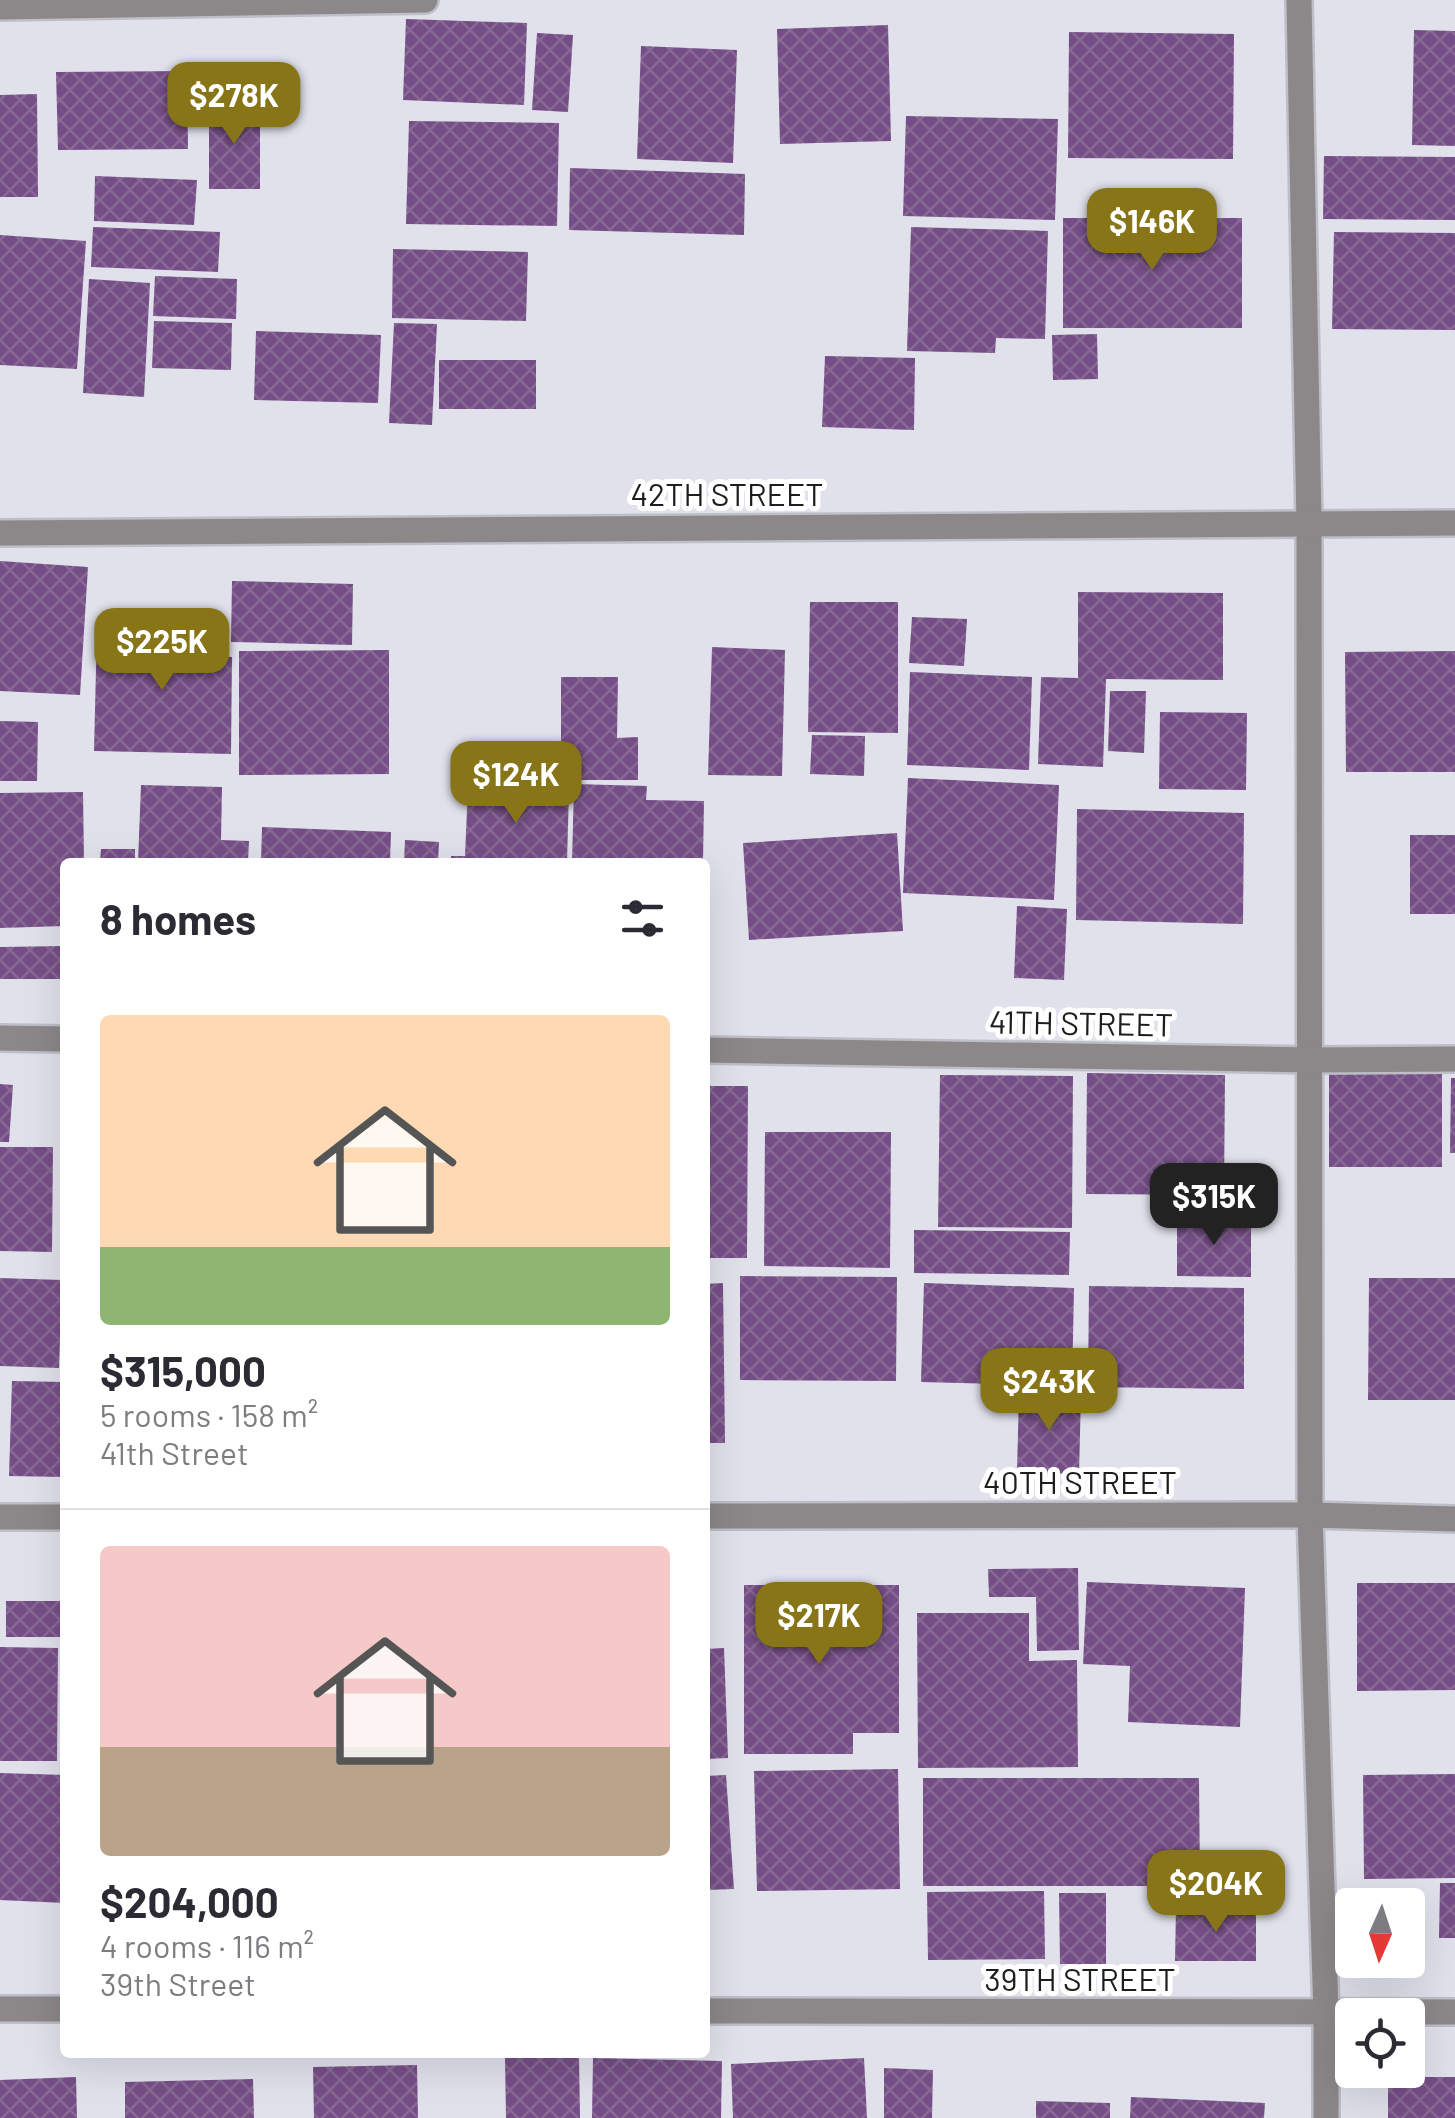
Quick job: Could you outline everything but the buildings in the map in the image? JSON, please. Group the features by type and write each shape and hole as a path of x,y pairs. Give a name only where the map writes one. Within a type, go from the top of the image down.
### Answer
{"street":[{"path":"0,7 425,0"},
{"path":"1299,0 1309,523 1310,1514 1326,2118"},
{"name":"42TH STREET","path":"0,533 1455,524"},
{"path":"0,1038 60,1039"},
{"name":"41TH STREET","path":"710,1050 1455,1059"},
{"name":"40TH STREET","path":"710,1516 1310,1514 1455,1519"},
{"path":"0,1517 60,1517"},
{"path":"0,2008 60,2009"},
{"name":"39TH STREET","path":"710,2011 1455,2012"}]}
